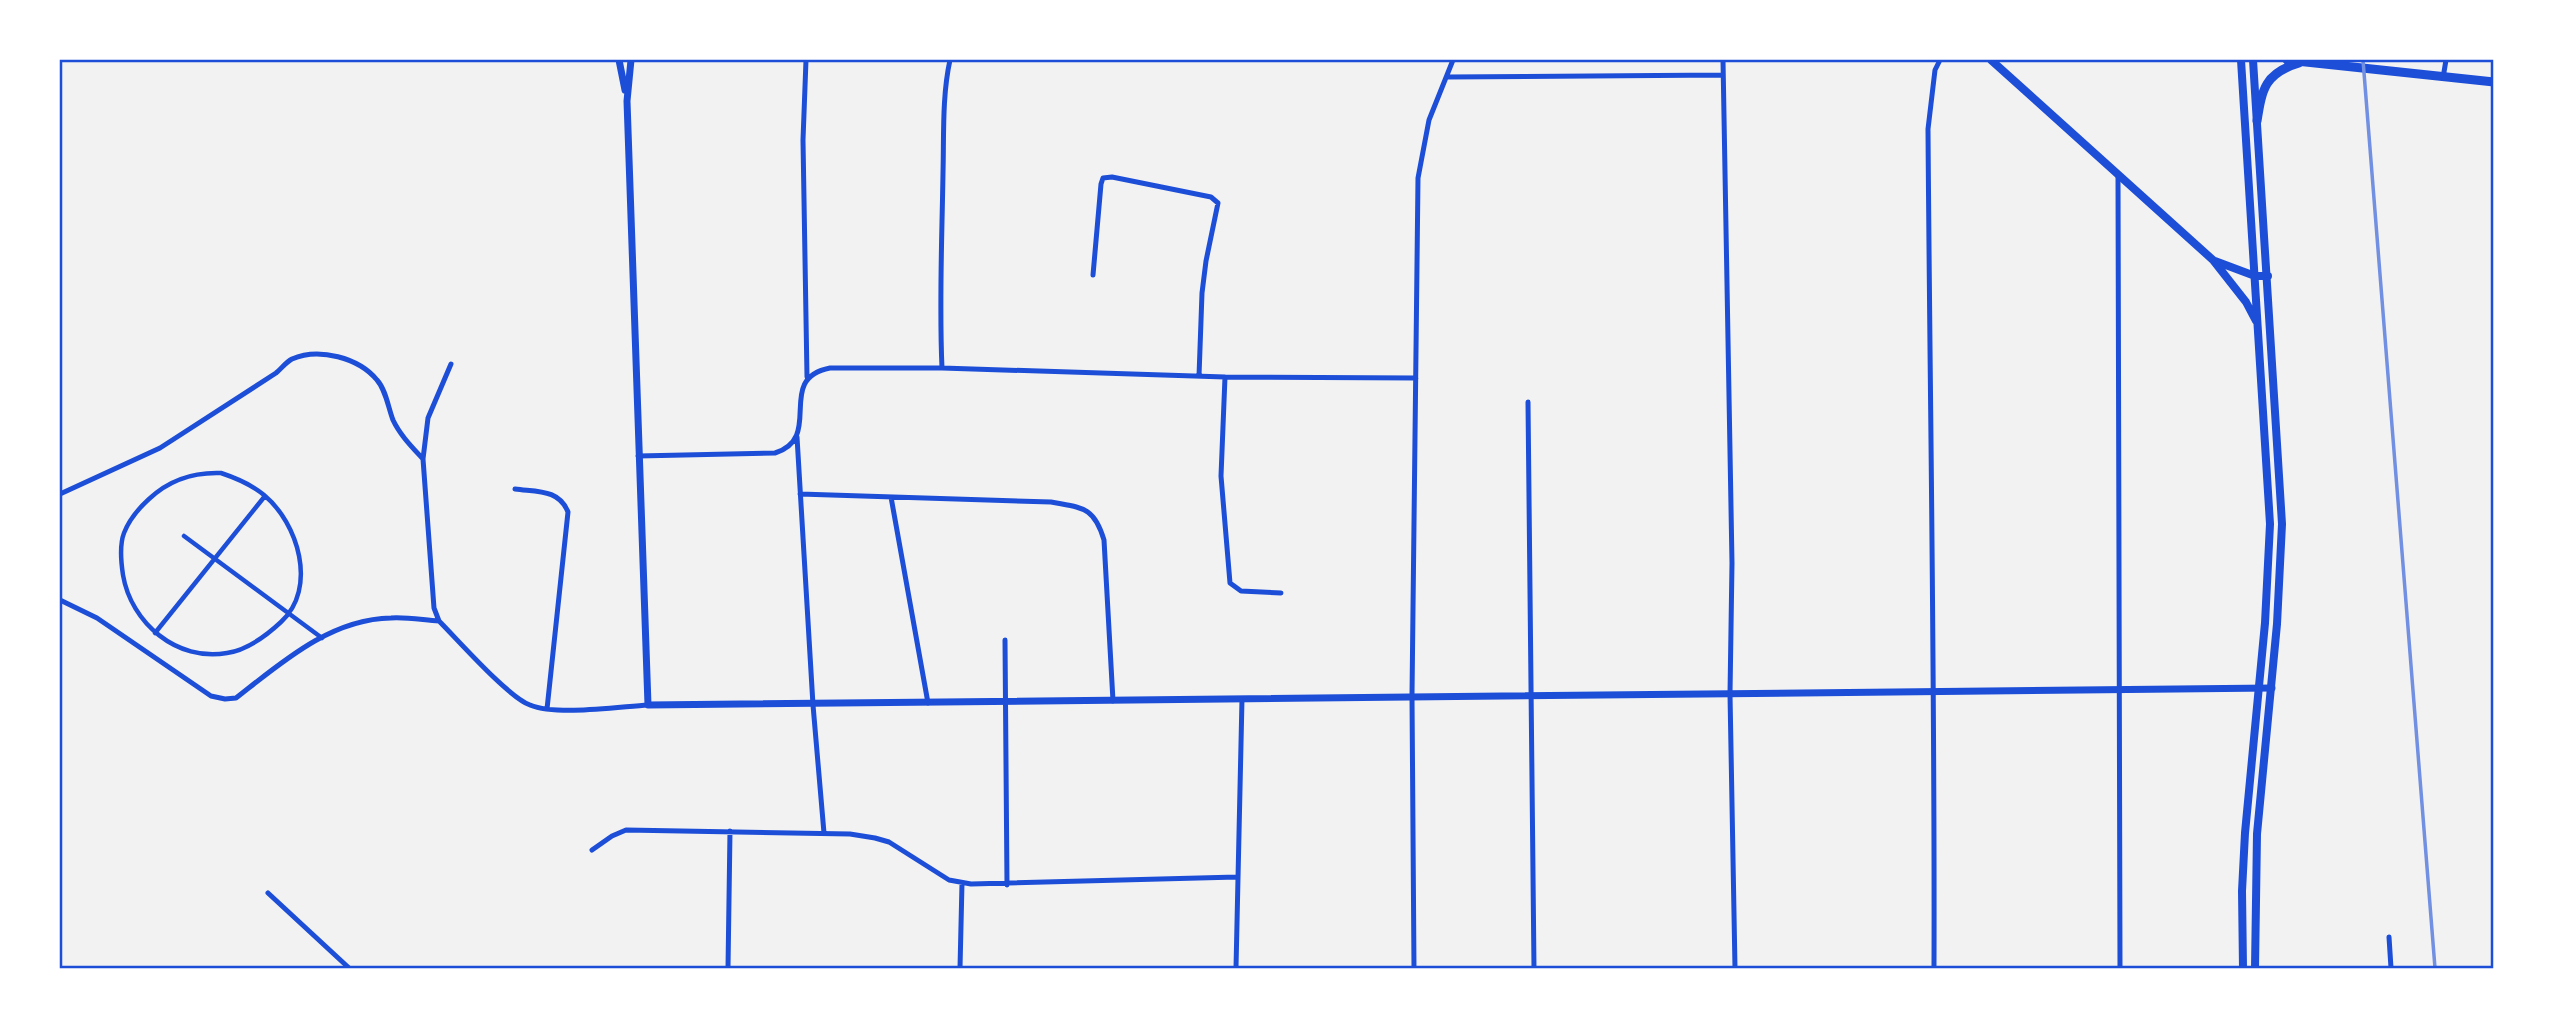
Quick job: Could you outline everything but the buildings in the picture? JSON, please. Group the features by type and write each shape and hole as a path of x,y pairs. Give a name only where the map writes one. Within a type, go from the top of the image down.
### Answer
{"main road":[{"path":"1991,60 2213,260 2246,302 2259,327"},
{"path":"2241,60 2270,524 2269,568 2245,845 2243,968"},
{"path":"2253,60 2282,524 2272,688 2257,834 2255,968"},
{"path":"2287,60 2494,82"},
{"path":"2257,121 2269,79 2282,69 2304,61"},
{"path":"2231,268 2246,265 2254,254"},
{"path":"2213,260 2255,276 2268,276"},
{"path":"2235,289 2268,290"}],"street":[{"path":"619,60 627,100"},
{"path":"631,60 627,100 648,705"},
{"path":"806,60 803,140 807,377"},
{"path":"942,368 940,322 946,74 950,60"},
{"path":"1414,968 1412,696 1418,178 1429,120 1453,60"},
{"path":"1723,60 1735,968"},
{"path":"1934,968 1935,791 1928,129 1935,69 1940,60"},
{"path":"2442,78 2446,60"},
{"path":"1447,77 1723,75"},
{"path":"2118,173 2120,968"},
{"path":"1093,275 1103,178 1112,177 1210,197 1218,203 1202,293 1199,376"},
{"path":"60,494 160,448 276,373 290,360 309,354 339,357 366,368 379,382 394,422 407,442 423,459"},
{"path":"450,364 428,418 423,459 434,608 439,621 513,694 529,705 547,709 648,705 2272,688"},
{"path":"824,833 797,450 803,384 815,370 942,368 1225,377 1416,378"},
{"path":"1225,377 1221,476 1230,583 1241,591 1282,593"},
{"path":"1528,402 1534,968"},
{"path":"788,449 797,438"},
{"path":"638,456 775,453 788,449 797,450"},
{"path":"221,473 265,496 288,525 299,559 300,586 296,603 289,613 264,636 229,653 202,654 189,651 155,632 135,608 125,586 123,574 122,536 137,511 156,492 184,477 197,474 221,473"},
{"path":"515,489 554,494 564,502 568,512 547,709"},
{"path":"800,494 1051,502 1088,511 1099,522 1104,540 1113,701"},
{"path":"155,632 265,496"},
{"path":"891,497 928,703"},
{"path":"184,536 322,638"},
{"path":"60,600 97,618 211,696 225,699 236,698 295,653 345,625 389,618 439,621"},
{"path":"1005,640 1007,885"},
{"path":"1236,968 1242,699"},
{"path":"592,850 626,830 850,834 889,842 949,880 962,883 1007,885 1237,877"},
{"path":"728,968 730,831"},
{"path":"960,968 962,883"},
{"path":"268,893 349,968"},
{"path":"2389,937 2391,968"}],"railway":[{"path":"2363,60 2435,968"}]}
